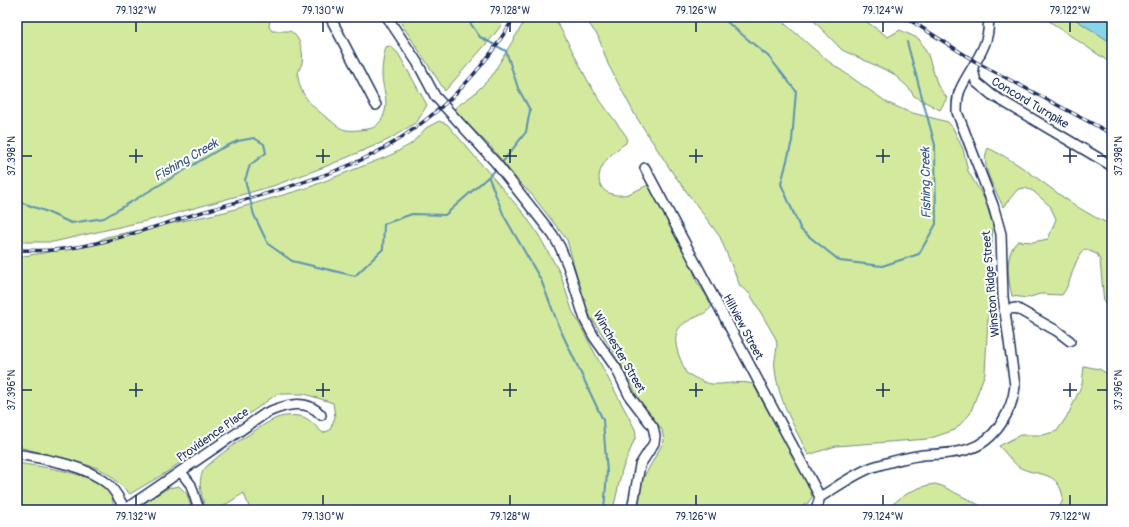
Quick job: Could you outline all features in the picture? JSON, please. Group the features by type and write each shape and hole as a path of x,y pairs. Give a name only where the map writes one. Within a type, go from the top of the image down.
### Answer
{"street":[{"path":"330,17 376,105"},
{"name":"Winchester Street","path":"387,17 417,62 436,96 498,166 560,246 585,320 594,337 616,368 630,397 653,427 656,436 654,443 640,466 632,510"},
{"path":"973,69 988,32 988,17"},
{"name":"Concord Turnpike","path":"973,69 976,82 992,95 1112,166"},
{"name":"Winston Ridge Street","path":"820,497 854,476 872,468 921,456 969,449 981,444 992,434 1005,417 1014,396 1015,386 1004,310 1001,234 993,206 957,112 957,100 960,88 973,69"},
{"name":"Hillview Street","path":"645,168 820,497"},
{"path":"1004,310 1016,308 1070,340"},
{"name":"Providence Place","path":"125,510 250,423 272,410 284,406 301,405 312,407 321,415"},
{"path":"17,454 49,460 92,474 108,484 125,510"},
{"path":"181,472 191,485 199,510"},
{"path":"816,510 820,497"}],"green space":[{"path":"17,17 270,17 269,27 272,31 290,31 299,40 302,49 302,63 298,75 301,89 305,96 319,111 340,127 351,130 370,129 376,126 383,118 386,103 382,70 386,47 390,46 398,53 427,105 417,122 388,140 327,166 273,186 159,218 53,242 17,242"},
{"path":"397,17 507,17 494,35 445,91"},
{"path":"527,17 554,17 593,90 627,137 626,143 606,160 602,167 599,174 601,186 609,193 621,195 628,194 648,185 687,251 697,282 712,304 710,309 688,321 678,330 676,345 686,373 712,384 743,382 753,384 810,489 812,497 808,503 797,510 638,510 642,480 664,441 662,430 639,400 619,360 590,316 584,302 567,240 532,195 520,183 490,146 455,112 455,108 474,94 491,77"},
{"path":"584,17 777,17 828,61 888,103 909,112 948,122 953,128 963,149 968,171 984,198 993,225 985,373 970,414 955,430 928,439 836,446 808,455 783,402 780,392 775,365 777,346 776,339 750,294 740,286 720,237 672,172 635,115 608,64 598,36"},
{"path":"810,17 860,17 888,37 900,30 919,39 928,55 938,86 947,98 940,110 914,96 908,87 892,73 842,50"},
{"path":"1043,17 1072,17 1112,43 1112,64"},
{"path":"439,121 447,124 525,215 538,234 560,273 572,310 635,429 636,436 622,470 613,510 250,510 244,493 217,510 206,510 200,485 203,471 225,451 250,434 277,418 290,416 302,416 312,422 323,433 330,430 335,417 333,403 305,394 277,394 167,472 130,494 111,476 98,468 23,448 17,444 17,257 88,246 106,237 225,212 307,188 391,155 411,144 426,128"},
{"path":"988,148 1020,166 1080,208 1112,225 1112,307 1104,303 1100,260 1097,254 1084,249 1077,261 1066,290 1062,295 1040,294 1027,298 1012,296 1008,267 1011,252 1014,246 1018,241 1033,242 1048,239 1056,219 1050,206 1033,191 1025,188 1018,189 1003,207 987,170 986,155"},
{"path":"1084,366 1099,369 1112,376 1112,510 1057,510 1062,502 1063,496 1059,485 1055,480 1019,467 999,446 1020,435 1043,435 1057,431 1069,413 1082,384"},
{"path":"17,463 54,469 93,480 111,494 113,498 113,506 110,510 17,510"},
{"path":"935,484 942,486 989,510 886,510 909,493 921,487"},
{"path":"179,486 187,494 192,510 132,510 168,488"}],"water":[{"path":"1072,17 1112,17 1112,43 1076,20"}],"waterway":[{"name":"Fishing Creek","path":"466,17 480,37 506,51 518,88 530,110 526,132 501,164"},
{"name":"Fishing Creek","path":"721,17 769,57 796,91 792,141 781,184 801,230 840,261 882,266 919,254 936,224 935,145 907,42"},
{"name":"Fishing Creek","path":"17,201 45,211 71,223 104,218 220,149 238,141 254,138 264,144 266,153 250,165 245,180 254,215 268,244 292,261 355,276 383,249 384,224 412,214 445,215 497,169"},
{"path":"489,178 504,216 541,280 560,329 603,420 607,473 604,510"}],"railway":[{"path":"17,250 53,250 72,248 109,240 306,182 367,157 393,143 417,127 440,108 481,66 499,42 514,17"},
{"path":"905,17 976,62 1112,134"}]}
